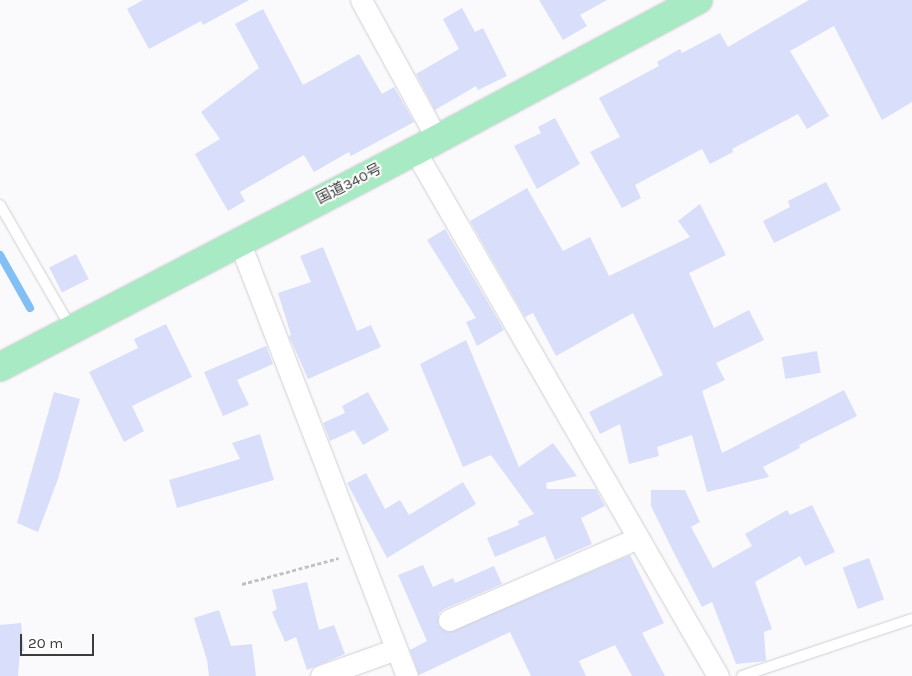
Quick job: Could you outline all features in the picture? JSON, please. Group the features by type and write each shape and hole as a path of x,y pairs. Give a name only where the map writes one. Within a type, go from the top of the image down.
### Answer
{"highway":[{"name":"国道340号","path":"0,367 71,328 426,145 698,0"}],"street":[{"path":"360,0 426,145 638,538 718,676"},
{"path":"239,242 407,676"},
{"path":"448,620 638,538"},
{"path":"321,676 396,649"}],"lane":[{"path":"0,205 71,328"},
{"path":"742,676 912,619"}],"path":[{"path":"242,584 359,553"}],"building":[{"path":"143,0 249,0 203,25 201,21 149,49 127,9"},
{"path":"539,0 607,0 580,15 587,26 563,40"},
{"path":"809,0 912,0 912,102 882,120 834,26 790,51 829,116 807,129 798,114 732,149 733,152 710,164 702,149 635,185 641,198 622,208 590,152 620,137 599,98 659,66 657,62 680,49 682,53 720,33 728,47"},
{"path":"462,8 475,32 483,28 507,76 478,90 476,86 435,110 416,74 459,49 443,19"},
{"path":"263,9 303,85 359,54 382,94 394,87 414,122 351,156 349,152 314,172 304,155 240,192 245,201 228,211 195,154 220,139 201,112 259,68 235,24"},
{"path":"555,118 580,164 537,189 514,146 541,133 538,127"},
{"path":"826,182 841,210 774,243 763,221 790,207 788,201"},
{"path":"527,188 563,251 590,237 609,276 690,237 678,221 700,204 726,255 689,273 714,328 749,310 764,340 716,363 725,380 702,391 722,453 844,390 857,416 799,445 800,448 763,467 769,477 707,492 692,435 657,447 659,456 629,464 620,424 600,434 589,412 663,375 633,313 556,356 533,313 525,317 470,221"},
{"path":"445,229 504,330 477,346 466,322 476,318 427,240"},
{"path":"323,247 357,331 371,325 381,347 308,379 289,336 291,335 278,293 311,282 300,256"},
{"path":"76,254 89,279 62,293 49,268"},
{"path":"166,324 192,377 132,406 144,431 124,442 89,372 138,348 134,339"},
{"path":"466,340 519,467 553,443 577,476 546,483 547,489 596,489 605,506 581,518 592,544 555,560 545,536 495,557 487,538 519,525 518,521 534,514 491,455 463,467 420,364"},
{"path":"266,346 273,364 237,380 249,405 223,416 204,372"},
{"path":"817,351 821,373 785,379 782,357"},
{"path":"54,392 80,399 58,479 38,532 17,523"},
{"path":"368,392 389,430 363,445 354,430 330,441 323,423 345,413 342,406"},
{"path":"260,434 274,480 177,508 169,480 240,459 232,443"},
{"path":"366,473 385,509 400,500 409,515 463,482 476,504 387,558 347,483"},
{"path":"651,490 685,490 700,522 691,527 713,568 752,546 745,534 787,510 790,515 812,505 835,552 805,566 800,556 755,582 772,629 764,632 766,661 736,664 712,602 702,607 651,506"},
{"path":"630,555 664,623 642,633 665,676 632,676 615,645 579,661 586,676 531,676 510,632 419,675 410,650 427,641 398,575 423,565 433,587 453,578 455,583 494,566 502,584 444,609 439,613 438,625 448,632"},
{"path":"869,558 884,599 858,609 843,568"},
{"path":"307,582 319,630 334,625 345,654 307,670 296,637 285,642 272,612 277,609 272,590"},
{"path":"219,610 231,646 252,644 256,676 209,676 207,660 194,618"},
{"path":"21,623 24,651 20,651 18,676 0,676 0,625"}],"waterway":[{"path":"0,255 30,308"}]}
